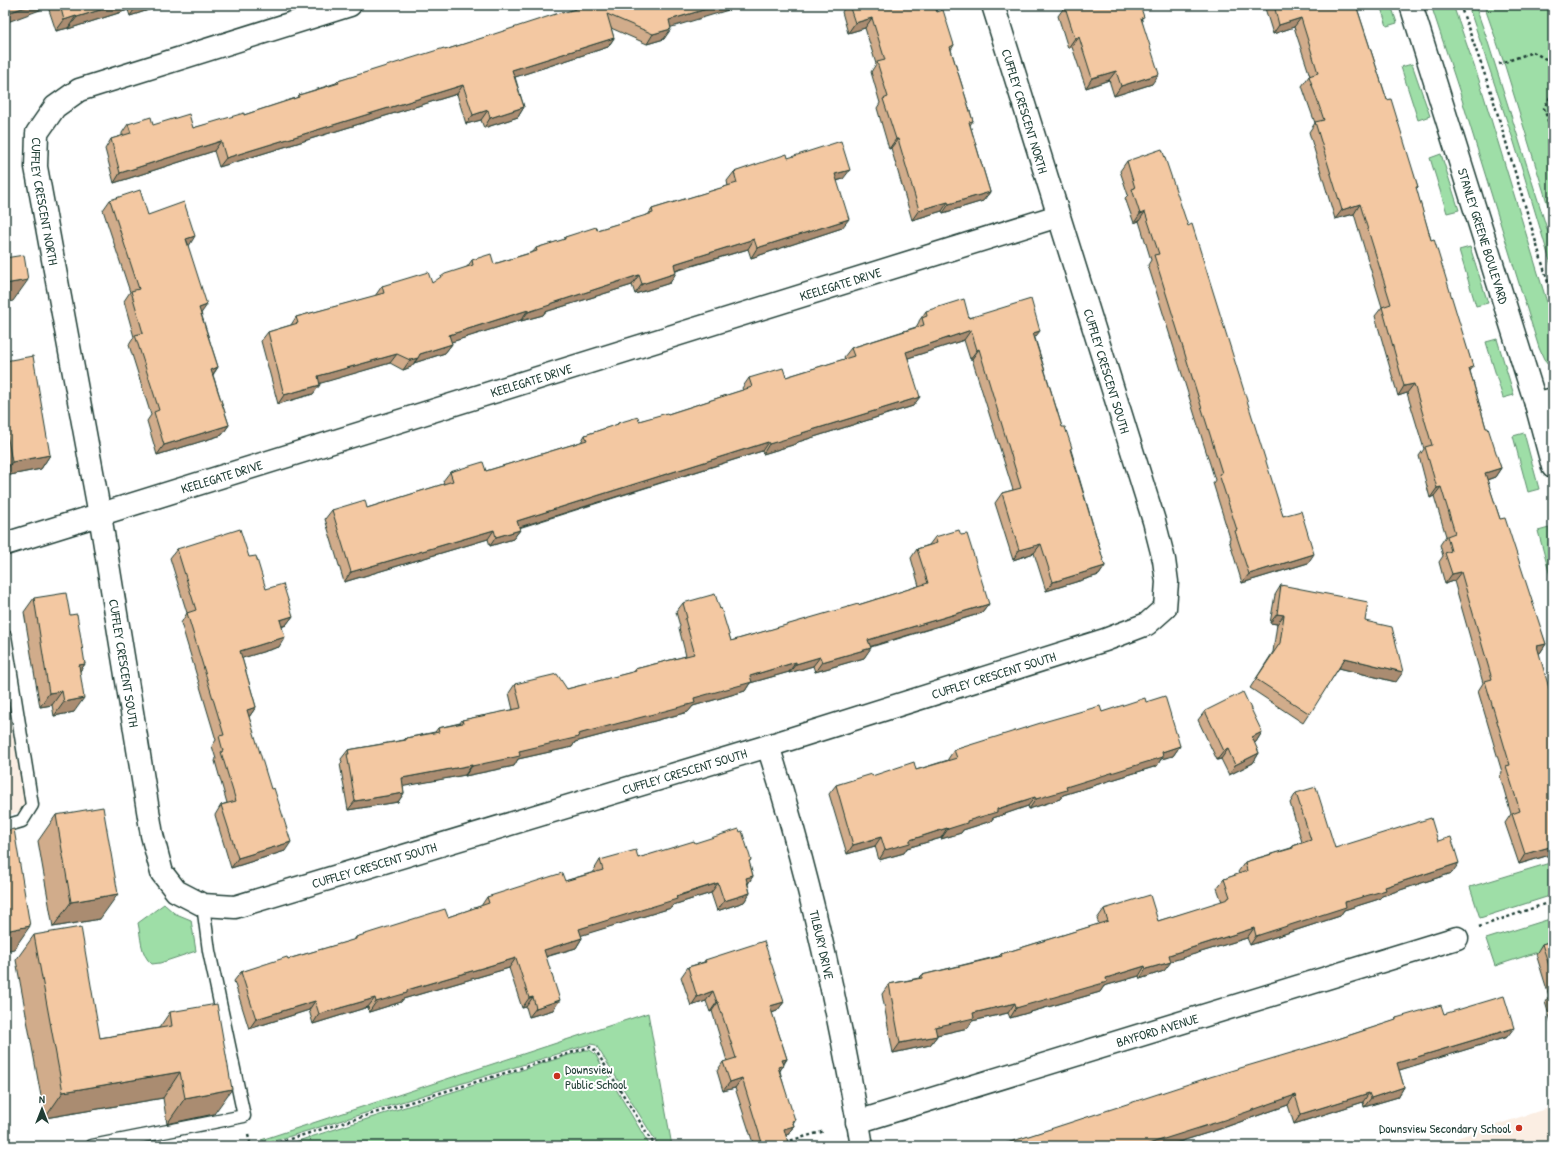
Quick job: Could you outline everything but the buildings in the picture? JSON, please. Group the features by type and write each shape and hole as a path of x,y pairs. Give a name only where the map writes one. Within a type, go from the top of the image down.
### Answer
{"street":[{"name":"CUFFLEY CRESCENT NORTH","path":"100,514 36,167 37,133 56,107 79,90 350,5"},
{"name":"CUFFLEY CRESCENT NORTH","path":"993,5 1058,216"},
{"name":"STANLEY GREENE BOULEVARD","path":"1411,5 1544,402 1553,467"},
{"name":"KEELEGATE DRIVE","path":"5,544 1058,216"},
{"name":"CUFFLEY CRESCENT SOUTH","path":"100,514 152,835 162,873 176,891 203,905 235,907 250,903 768,746 1105,640 1147,624 1165,608 1167,582 1164,560 1154,521 1058,216"},
{"name":"TILBURY DRIVE","path":"768,746 786,801 812,904 831,985 862,1146"},
{"name":"BAYFORD AVENUE","path":"857,1122 1457,938"}],"lane":[{"path":"5,636 32,805 22,821 5,826"},
{"path":"92,1146 244,1116 209,951 203,905"}],"path":[{"path":"1460,5 1491,92 1553,299"},
{"path":"1499,64 1533,52 1553,63"},
{"path":"1553,92 1544,108 1549,124 1553,126"},
{"path":"1457,938 1482,925 1553,902"},
{"path":"267,1146 590,1047 596,1051 655,1146"},
{"path":"783,1142 825,1131"}],"shaded area":[{"path":"5,691 25,802 20,812 5,816"},
{"name":"Downsview Secondary School","path":"1553,1107 1553,1146 1432,1146 1539,1111"}],"green space":[{"path":"1380,5 1391,5 1397,23 1387,26"},
{"path":"1431,5 1453,5 1479,80 1553,322 1553,357 1551,358 1552,364 1549,365 1544,359 1539,348"},
{"path":"1468,5 1475,5 1486,36 1553,248 1553,271 1514,142"},
{"path":"1484,5 1553,5 1553,222 1505,66"},
{"path":"1412,64 1430,116 1418,120 1401,67"},
{"path":"1441,154 1459,210 1447,213 1430,158"},
{"path":"1470,247 1488,303 1476,306 1459,250"},
{"path":"1497,339 1514,395 1503,398 1486,342"},
{"path":"1524,433 1539,489 1528,492 1513,436"},
{"path":"1549,528 1553,544 1553,587 1538,531"},
{"path":"1553,862 1553,895 1480,918 1470,887"},
{"path":"164,904 174,913 191,920 196,951 160,963 152,964 145,956 138,923"},
{"path":"1553,918 1553,947 1495,966 1486,939"},
{"path":"648,1013 672,1146 659,1146 596,1045 590,1044 271,1142 261,1140"},
{"name":"Downsview Public School","path":"585,1050 590,1050 595,1054 650,1146 282,1146"}],"place":[{"name":"Downsview Public School","path":"557,1076"},
{"name":"Downsview Secondary School","path":"1519,1128"}]}
